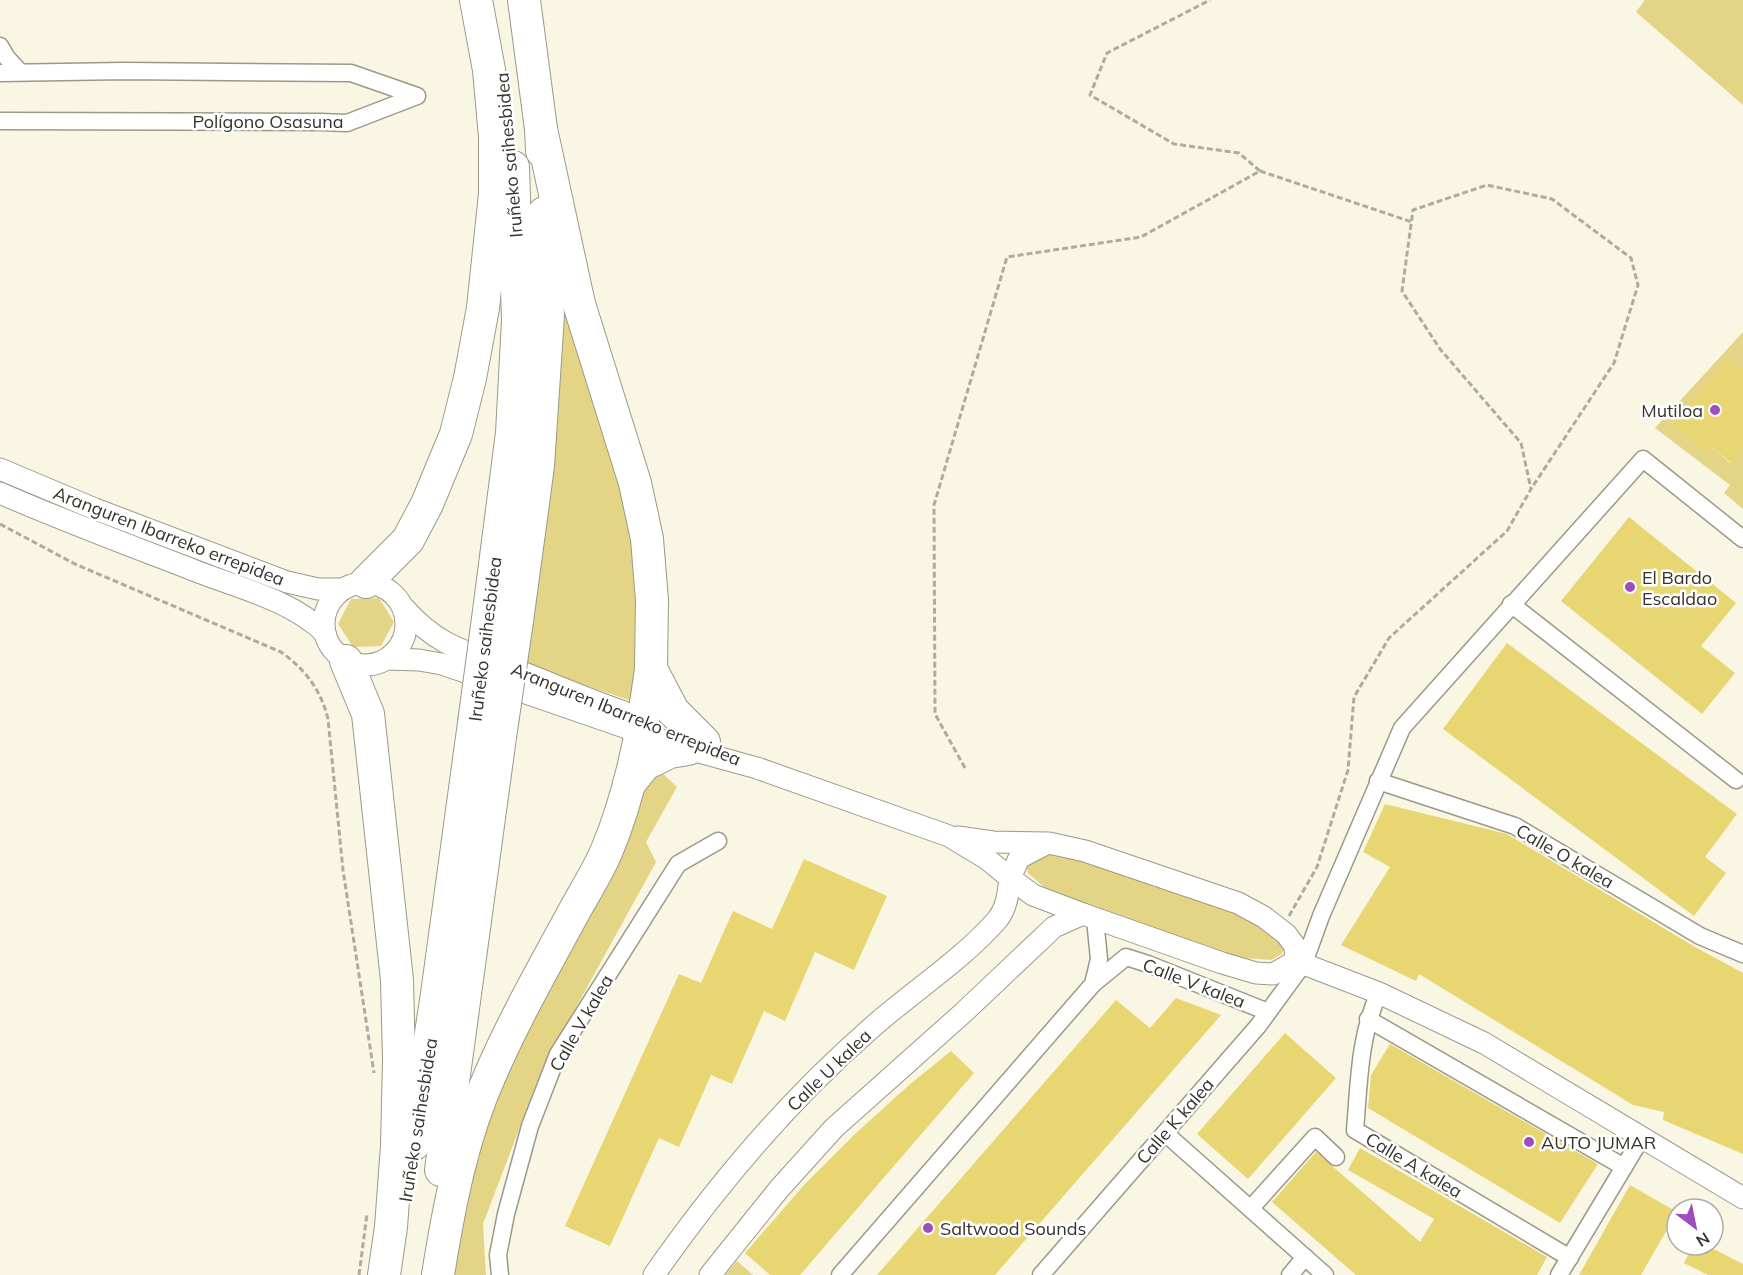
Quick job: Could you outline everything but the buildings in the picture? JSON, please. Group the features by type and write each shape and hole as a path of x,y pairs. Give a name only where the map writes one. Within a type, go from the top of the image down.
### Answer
{"highway":[{"path":"354,586 408,540 427,504 456,434 472,366 483,308 495,194 495,137 489,70 476,0"},
{"name":"Iruñeko saihesbidea","path":"491,0 512,143 518,320 503,616"},
{"name":"Iruñeko saihesbidea","path":"427,1275 487,730 503,616 538,466 548,315 541,129 524,0"},
{"path":"438,1275 462,1151 490,1074 521,1009 606,850 629,784 651,669 652,600 647,539 635,483 579,304 541,129"},
{"path":"346,661 368,714 397,980 399,1060 397,1146 391,1227 384,1275"},
{"path":"629,784 645,764 670,752 696,746 651,669"},
{"name":"Iruñeko saihesbidea","path":"395,1275 437,994 487,730"}],"street":[{"path":"0,46 20,72"},
{"name":"Polígono Osasuna","path":"0,73 351,73 417,96 346,123 0,121"},
{"path":"1743,539 1643,459 1402,728 1300,962 1379,993 1484,1043 1743,1198"},
{"name":"Aranguren Ibarreko errepidea","path":"0,469 95,509 287,582 318,589 354,586"},
{"name":"Aranguren Ibarreko errepidea","path":"0,493 61,520 271,600 294,610 325,633"},
{"path":"378,584 398,597 404,608 406,631 396,651 387,659 374,664 359,665 346,661 329,644 325,633 326,609 332,598 354,586 378,584"},
{"path":"1511,604 1736,780"},
{"name":"Aranguren Ibarreko errepidea","path":"404,608 417,623 438,639 464,652 642,719 696,746 725,750 757,768 949,836 987,859 1034,895 1222,963 1256,973 1273,974 1300,962 1295,946 1281,930 1264,916 1238,903 1085,851 1049,843 993,842 949,836"},
{"name":"Aranguren Ibarreko errepidea","path":"387,659 419,660 442,664 532,695 642,719"},
{"name":"Calle O kalea","path":"1378,781 1515,826 1700,936 1743,954"},
{"name":"Calle V kalea","path":"500,1275 498,1255 506,1214 530,1126 558,1054 678,864 718,841"},
{"path":"1010,878 1019,858 1049,843"},
{"name":"Calle U kalea","path":"654,1275 687,1227 726,1177 819,1077 868,1030 963,952 998,920 1006,905 1010,878"},
{"path":"710,1275 779,1189 834,1128 963,1013 1054,927 1089,916 1099,959 1093,984"},
{"name":"Calle V kalea","path":"840,1275 1093,984 1126,957 1268,1012"},
{"name":"Calle K kalea","path":"1041,1275 1268,1012 1300,962"},
{"name":"Calle A kalea","path":"1379,993 1368,1019 1362,1047 1355,1130 1570,1257"},
{"path":"1368,1019 1624,1167"},
{"path":"1165,1133 1325,1275"},
{"path":"1251,1208 1315,1137 1336,1157"},
{"path":"1559,1275 1642,1137"},
{"path":"1290,1275 1305,1257"}],"path":[{"path":"1210,0 1107,53 1090,95 1174,144 1239,153 1260,171 1412,222"},
{"path":"965,768 935,714 934,505 1007,257 1141,237 1260,171"},
{"path":"1281,930 1317,867 1348,770 1354,697 1389,638 1508,531 1531,489 1614,363 1638,285 1631,258 1552,199 1487,185 1413,210 1402,291 1440,349 1521,443 1531,489"},
{"path":"0,524 75,564 282,652 294,661 317,688 325,704 328,719 343,870 375,1080"},
{"path":"359,1275 368,1214"}],"shaded area":[{"path":"1645,0 1743,0 1743,105 1636,12"},
{"path":"565,284 634,531 643,658 637,703 527,665 555,442"},
{"path":"1743,332 1743,372 1673,426 1707,453 1712,448 1730,463 1743,448 1743,509 1724,493 1730,485 1655,428"},
{"path":"379,598 394,622 381,646 353,647 338,624 351,599"},
{"path":"661,772 677,787 646,842 656,862 542,1069 483,1224 486,1275 451,1275 473,1149 511,1054 643,785"},
{"path":"1041,853 1059,853 1240,915 1278,937 1284,948 1282,954 1271,960 1229,957 1051,893 1028,873 1026,864"},
{"path":"737,1261 753,1275 725,1275"}],"place":[{"name":"Mutiloa","path":"1715,410"},
{"name":"El Bardo Escaldao","path":"1630,587"},
{"name":"AUTO JUMAR","path":"1529,1142"},
{"name":"Saltwood Sounds","path":"928,1228"}]}
